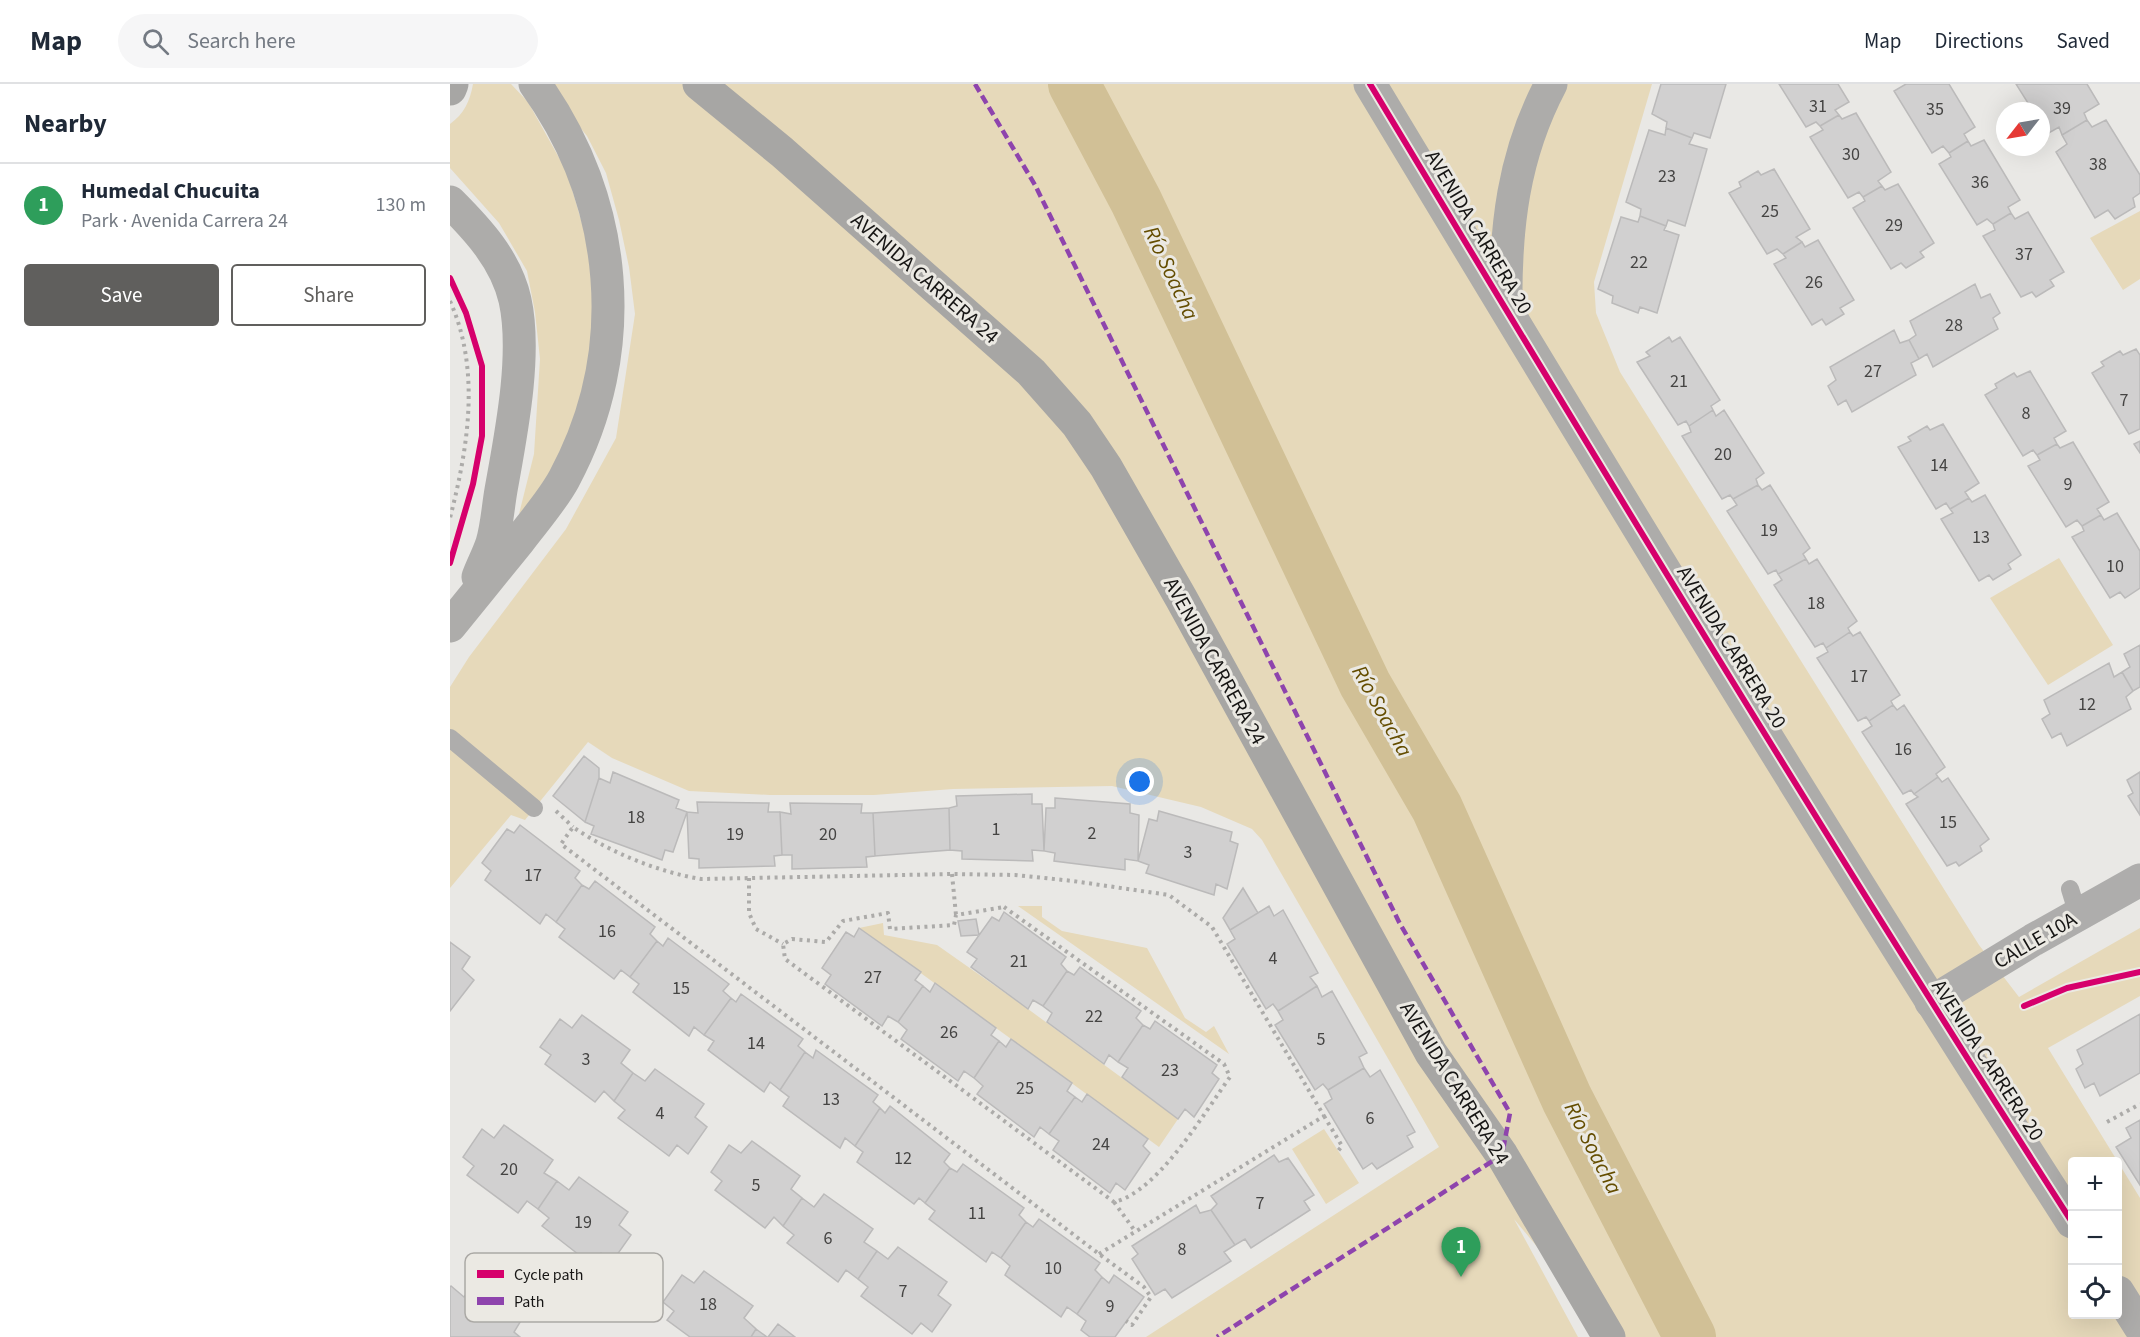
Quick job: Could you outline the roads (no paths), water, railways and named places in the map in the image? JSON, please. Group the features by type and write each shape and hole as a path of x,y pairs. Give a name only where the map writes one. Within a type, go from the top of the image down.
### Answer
{"main road":[{"path":"450,89 452,84"},
{"name":"AVENIDA CARRERA 24","path":"699,84 782,152 1031,372 1077,424 1106,467 1181,598 1431,1053 1502,1155 1609,1337"}],"street":[{"path":"458,616 543,510 563,481 581,444 595,404 606,346 609,322 608,280 602,230 586,177 553,109 535,84"},
{"name":"AVENIDA CARRERA 20","path":"1370,84 1506,310 1931,1002 2068,1214"},
{"name":"AVENIDA CARRERA 20","path":"1506,310 1505,256 1511,203 1524,151 1542,101 1551,84"},
{"path":"450,202 495,253 515,299 518,324 518,362 511,438 492,543 458,616"},
{"name":"CALLE 10A","path":"1931,1002 2033,940 2074,902 2140,880"},
{"path":"2122,1298 2140,1327"}],"lane":[{"path":"450,738 534,808"}],"waterway":[{"name":"Río Soacha","path":"1074,84 1136,201 1365,684 1437,808 1567,1099 1690,1337"}],"place":[{"name":"Humedal Chucuita","path":"1461,1277"}]}
